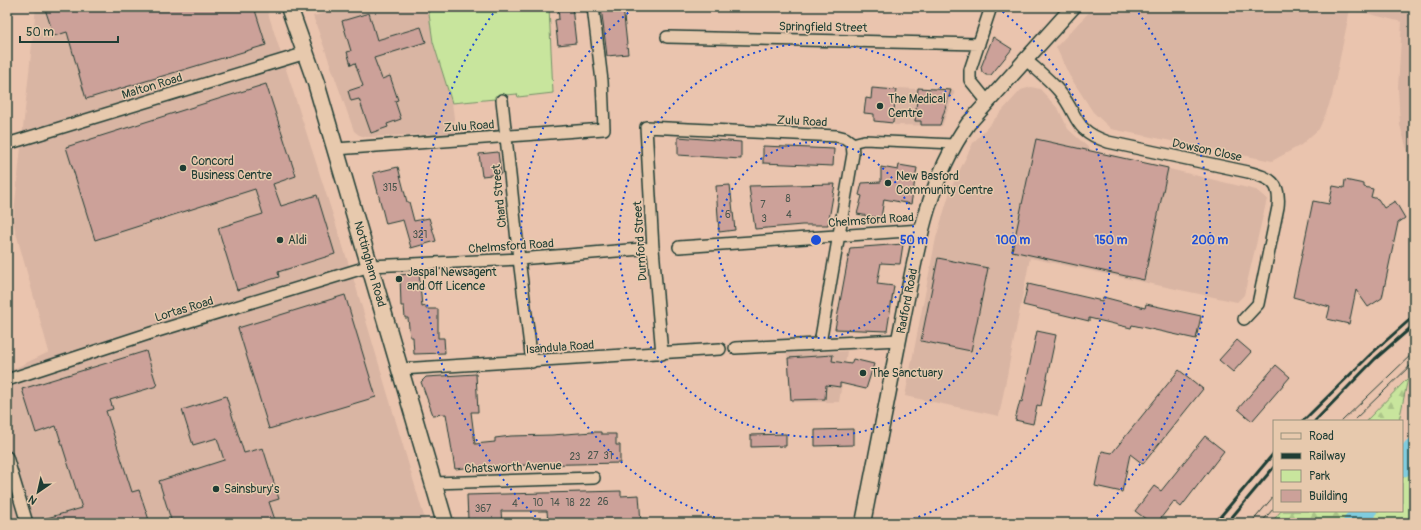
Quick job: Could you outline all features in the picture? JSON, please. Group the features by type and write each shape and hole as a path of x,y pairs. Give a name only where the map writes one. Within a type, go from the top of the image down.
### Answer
{"main road":[{"name":"Nottingham Road","path":"289,7 306,53 336,149 445,523"}],"street":[{"name":"Zulu Road","path":"336,149 604,129 602,81 593,7"},
{"path":"987,101 970,80 970,70 991,7"},
{"name":"Radford Road","path":"863,523 921,230 934,188 954,144 987,101 1073,7"},
{"name":"Springfield Street","path":"668,37 979,44"},
{"name":"Malton Road","path":"7,144 306,53"},
{"name":"Dowson Close","path":"1025,59 1058,90 1079,125 1092,136 1108,142 1248,172 1268,178 1274,184 1279,196 1278,207 1258,304 1244,319"},
{"name":"Chard Street","path":"502,100 518,259 532,362"},
{"name":"Zulu Road","path":"646,127 837,136 845,138 852,143 864,140 954,144"},
{"name":"Durnford Street","path":"646,127 653,248 662,354"},
{"path":"820,343 840,236 853,154 852,143"},
{"name":"Chelmsford Road","path":"679,247 921,230"},
{"name":"Chelmsford Road","path":"370,266 518,259 653,248"},
{"name":"Lortas Road","path":"7,380 151,333 370,266"},
{"path":"735,348 899,340"},
{"name":"Isandula Road","path":"401,369 662,354 720,349"},
{"path":"7,457 27,523"},
{"name":"Chatsworth Avenue","path":"433,483 594,478"}],"shaded area":[{"path":"36,7 266,7 356,287 426,523 7,523 7,372 49,352 13,222"},
{"path":"350,7 428,7 433,42 452,103 456,133 366,137 359,135 354,131 313,16"},
{"path":"1094,7 1414,7 1414,174 1400,125 1398,88 1402,22 1350,9 1332,97 1319,129 1301,145 1272,161 1111,129 1093,112 1069,75 1056,47"},
{"path":"1031,87 1040,89 1059,110 1068,129 1091,150 1256,190 1267,199 1244,295 1237,302 1030,258 999,416 905,396 936,238 951,188 973,143 1021,90"},
{"path":"898,88 955,91 942,126 894,125"},
{"path":"847,351 839,402 791,402 787,353"}],"green space":[{"path":"428,7 549,7 553,93 518,97 517,94 495,96 495,99 452,103 433,42"},
{"path":"1408,378 1399,420 1367,420"},
{"path":"1414,464 1414,514 1404,523 1366,523 1375,512 1403,512 1403,478"},
{"path":"1280,512 1352,512 1343,523 1271,523"}],"building":[{"path":"52,7 254,7 266,45 86,99 67,32 54,36 45,9"},
{"path":"558,7 572,7 576,43 558,45 555,20 559,19"},
{"path":"601,7 623,7 628,54 607,56"},
{"path":"369,13 377,40 421,27 426,42 374,58 382,79 390,76 398,100 395,101 401,119 387,124 388,127 371,133 359,99 351,101 348,91 363,86 355,63 351,65 347,52 351,51 342,21"},
{"path":"993,37 1012,49 991,75 986,75 982,72 981,67"},
{"name":"Concord Business Centre","path":"266,84 296,176 273,184 281,206 317,195 335,254 278,272 279,277 237,290 218,228 263,214 255,189 95,240 66,147"},
{"name":"The Medical Centre","path":"872,88 896,90 893,123 874,121 874,114 864,113 866,98 871,99"},
{"path":"918,88 951,90 940,125 921,125 921,121 915,121"},
{"path":"678,137 741,142 741,159 678,155"},
{"path":"1036,139 1168,168 1144,280 1012,251"},
{"path":"763,146 834,149 833,166 763,163"},
{"path":"498,152 501,174 482,176 479,154"},
{"name":"New Basford Community Centre","path":"899,165 917,168 911,204 884,199 881,218 857,214 862,196 859,195 862,183 881,182 881,167 898,170"},
{"path":"398,167 407,202 409,202 414,221 429,218 436,241 411,248 403,220 386,224 373,173"},
{"path":"1345,180 1364,184 1364,187 1373,189 1371,197 1378,199 1384,208 1395,201 1405,218 1398,223 1382,298 1368,307 1356,290 1349,324 1327,319 1330,307 1293,297 1313,201 1329,204 1333,186 1344,188"},
{"path":"835,184 828,225 802,225 755,229 749,186"},
{"path":"730,185 735,230 719,232 716,186"},
{"path":"903,244 900,264 881,263 877,284 894,286 887,331 835,329 850,248"},
{"path":"938,258 988,268 971,351 921,341"},
{"path":"419,273 422,307 426,306 426,309 438,309 438,338 444,338 445,353 414,354 413,337 410,337 408,318 405,318 404,306 401,306 400,275"},
{"path":"1028,284 1102,301 1103,297 1145,308 1146,304 1201,316 1196,339 1132,325 1131,328 1089,318 1089,321 1023,305"},
{"path":"345,295 376,397 269,429 238,328"},
{"path":"1037,331 1056,335 1041,406 1037,405 1033,424 1015,420 1020,401 1022,402"},
{"path":"1237,340 1251,352 1233,372 1219,360"},
{"path":"146,351 157,386 110,400 113,409 106,411 132,492 139,490 150,523 41,523 40,520 82,508 56,426 36,433 22,389"},
{"path":"833,355 832,361 851,364 853,359 874,364 866,389 840,383 840,387 826,385 825,399 791,400 788,358"},
{"path":"1276,365 1290,377 1252,421 1238,409"},
{"path":"1179,370 1203,389 1143,464 1130,454 1122,492 1095,486 1102,451 1112,453"},
{"path":"476,374 478,412 471,412 475,444 495,442 495,438 511,436 601,432 601,434 616,434 616,445 620,445 620,463 484,466 455,469 446,414 433,415 421,382 426,377"},
{"name":"Sainsbury's","path":"226,396 244,453 263,448 279,499 269,502 276,523 172,523 159,481 224,460 217,438 193,445 182,410"},
{"path":"853,429 853,445 815,446 815,430"},
{"path":"786,434 786,446 751,447 751,435"},
{"path":"1205,436 1224,451 1181,507 1174,501 1157,523 1151,523 1135,511 1154,486 1161,491"},
{"path":"621,491 621,496 639,495 641,523 548,523 547,511 501,511 502,523 475,523 475,519 468,520 467,495"}],"waterway":[{"path":"1403,464 1414,450"},
{"path":"1355,523 1364,512"}],"tram line":[{"path":"1343,420 1414,352"},
{"path":"1354,420 1414,362"},
{"path":"1251,523 1273,497"},
{"path":"1261,523 1273,509"}],"railway":[{"path":"1304,420 1371,354 1414,316"},
{"path":"1316,420 1375,359 1414,325"},
{"path":"1215,523 1273,454"},
{"path":"1227,523 1273,468"}],"place":[{"name":"The Medical Centre","path":"880,106"},
{"name":"Concord Business Centre","path":"183,168"},
{"name":"New Basford Community Centre","path":"888,183"},
{"name":"Aldi","path":"280,240"},
{"name":"Jaspal Newsagent and Off Licence","path":"399,279"},
{"name":"The Sanctuary","path":"863,373"},
{"name":"Sainsbury's","path":"216,489"}]}
